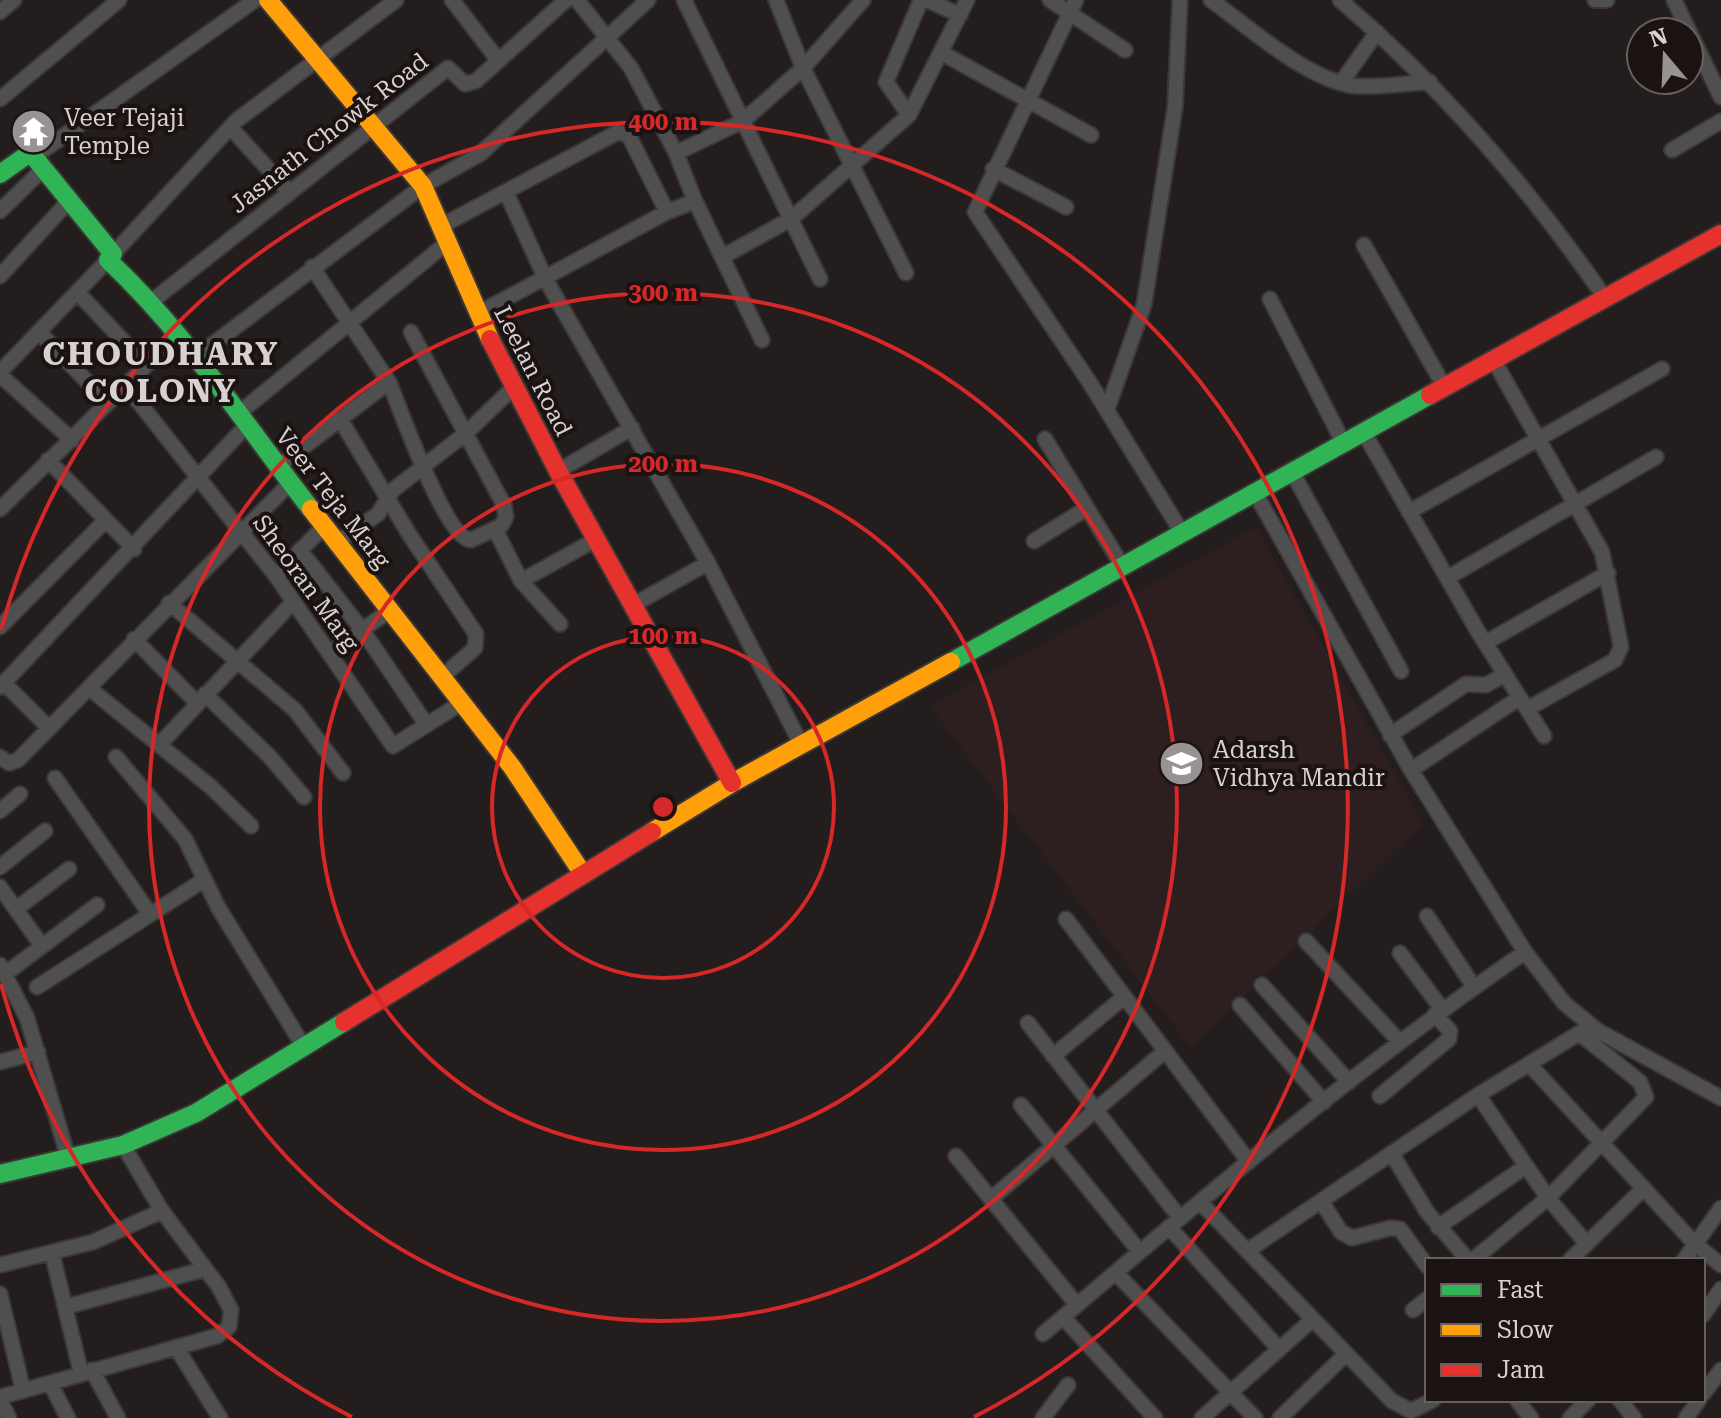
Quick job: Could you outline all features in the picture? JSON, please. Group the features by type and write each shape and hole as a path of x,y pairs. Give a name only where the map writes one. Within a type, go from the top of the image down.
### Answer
{"main road":[{"name":"Leelan Road","path":"268,0 423,186 477,314 558,471 732,783"},
{"path":"0,174 27,155 38,163"},
{"name":"Veer Teja Marg","path":"38,163 111,257 179,333 389,611 463,702 530,792 583,874"},
{"path":"0,1174 123,1145 196,1113 732,783 1121,564 1721,234"}],"street":[{"path":"0,12 14,0"},
{"path":"0,99 119,0"},
{"path":"0,211 38,163 255,0"},
{"path":"72,440 0,374 230,127 396,0"},
{"path":"452,0 498,60"},
{"path":"197,356 423,186 480,154 648,0"},
{"path":"684,0 820,279"},
{"path":"776,0 803,68 906,273"},
{"path":"676,153 743,121 803,68 863,0"},
{"path":"909,115 886,82 924,0 960,15"},
{"path":"722,257 791,219 909,115 967,0"},
{"path":"1050,0 1073,7 1125,50"},
{"path":"1107,410 1144,305 1175,107 1180,0"},
{"path":"1211,0 1274,46 1341,83 1356,86 1430,82"},
{"path":"1340,0 1430,82 1560,235 1605,298"},
{"path":"1595,0 1607,0"},
{"path":"1674,0 1721,97"},
{"path":"566,1 608,39 631,68 676,153 695,201 762,340"},
{"name":"Jasnath Chowk Road","path":"152,301 448,68 461,82 471,83 566,1"},
{"path":"1073,7 993,169 970,208 1107,410 1181,531"},
{"path":"1341,83 1377,32"},
{"path":"942,53 1091,135"},
{"path":"1672,150 1721,121"},
{"path":"230,127 289,192"},
{"path":"49,728 2,685 134,549 197,479 242,420 445,234 506,192 611,135 624,132 667,212"},
{"path":"993,169 1066,207"},
{"path":"506,192 546,280 708,563 801,744"},
{"path":"477,314 546,280 667,212 695,201"},
{"path":"0,276 68,202"},
{"path":"1364,245 1444,386"},
{"path":"312,267 389,382 422,468 465,540 477,538 505,522 504,505 411,332"},
{"path":"78,293 146,365"},
{"path":"1270,299 1343,442"},
{"path":"39,332 108,403"},
{"path":"0,509 179,333"},
{"path":"1411,770 1523,703 1609,663 1619,654 1621,647 1602,552 1493,359"},
{"path":"1409,512 1662,369"},
{"path":"280,465 389,382"},
{"name":"Sheoran Marg","path":"126,386 276,576 393,746 463,702"},
{"path":"339,541 378,514 388,497 465,434 515,386"},
{"path":"340,419 476,634 475,648 443,676"},
{"path":"558,471 632,428"},
{"path":"1363,431 1485,643 1544,736"},
{"path":"1045,439 1121,564"},
{"path":"1447,578 1656,457"},
{"path":"48,460 134,549"},
{"path":"1291,470 1401,671"},
{"path":"0,757 14,763 292,481"},
{"path":"1254,491 1390,735 1525,952 1585,1030 1640,1082 1645,1091 1643,1102 1604,1144 1548,1198 1473,1258"},
{"path":"1034,541 1087,508"},
{"path":"0,627 105,521"},
{"path":"276,576 325,525"},
{"path":"495,529 521,581 560,624"},
{"path":"521,581 595,540"},
{"path":"300,550 363,631 426,724"},
{"path":"633,605 708,563"},
{"path":"1485,643 1608,573"},
{"path":"160,744 293,602"},
{"path":"169,603 295,710 343,773"},
{"path":"331,652 389,611"},
{"path":"134,639 270,757 304,797"},
{"path":"1390,735 1466,684 1486,685 1505,674"},
{"path":"89,688 160,744 251,826"},
{"path":"116,757 185,839 197,859 204,880 304,1047"},
{"path":"55,778 150,914"},
{"path":"0,811 20,794"},
{"path":"0,867 45,831"},
{"path":"16,909 69,869"},
{"path":"37,987 204,880"},
{"path":"0,887 42,946"},
{"path":"68,1157 27,1018 3,970 42,946 97,905"},
{"path":"1427,916 1474,987"},
{"path":"1066,919 1249,1162"},
{"path":"1306,941 1400,1042"},
{"path":"1043,1334 1174,1223 1349,1082 1439,1012 1525,952"},
{"path":"1380,1096 1449,1039 1450,1031 1400,953"},
{"path":"1262,985 1349,1082"},
{"path":"1053,1056 1124,997"},
{"path":"1240,1005 1324,1102"},
{"path":"1028,1023 1096,1110 1174,1223 1279,1349"},
{"path":"1247,1251 1478,1095 1585,1030"},
{"path":"1585,1030 1721,1098"},
{"path":"991,1199 1165,1051"},
{"path":"0,1062 38,1052"},
{"path":"1529,1064 1695,1244 1721,1265"},
{"path":"1478,1095 1548,1198 1587,1244"},
{"path":"1021,1105 1140,1252"},
{"path":"9,1418 0,1398 217,1336 229,1327 231,1310 162,1211 123,1145"},
{"path":"1392,1154 1438,1227 1469,1258"},
{"path":"956,1156 1077,1305"},
{"path":"1438,1227 1526,1166"},
{"path":"1572,1258 1644,1188"},
{"path":"1321,1201 1346,1236 1359,1237 1390,1228 1400,1229 1425,1263"},
{"path":"1200,1202 1312,1320 1401,1407 1419,1409 1430,1402"},
{"path":"1685,1258 1721,1208"},
{"path":"0,1265 117,1234 162,1211"},
{"path":"52,1253 86,1372 118,1418"},
{"path":"65,1307 205,1269"},
{"path":"1116,1273 1255,1418"},
{"path":"1705,1312 1721,1289"},
{"path":"0,1294 23,1390"},
{"path":"1413,1310 1425,1301"},
{"path":"1063,1317 1155,1418"},
{"path":"1202,1418 1312,1320"},
{"path":"176,1347 220,1418"},
{"path":"1280,1418 1346,1354"},
{"path":"1705,1391 1721,1370"},
{"path":"50,1383 68,1418"},
{"path":"1043,1418 1068,1385"},
{"path":"1519,1402 1531,1418"},
{"path":"1570,1418 1586,1402"},
{"path":"1622,1402 1634,1418"}],"shaded area":[{"name":"Adarsh Vidhya Mandir","path":"1256,527 1423,823 1191,1048 929,706"}],"traffic: fast":[{"path":"0,174 27,155 34,157 113,254 108,260 190,349 311,509"},
{"path":"951,662 1430,395"},
{"path":"0,1174 123,1145 196,1113 344,1022"}],"traffic: slow":[{"path":"268,0 423,186 490,339"},
{"path":"311,509 512,767 583,874"},
{"path":"652,832 732,783 951,662"}],"traffic: jam":[{"path":"1430,395 1721,234"},
{"path":"490,339 558,471 732,783"},
{"path":"344,1022 652,832"}],"place":[{"name":"Veer Tejaji Temple","path":"33,132"},
{"name":"Adarsh Vidhya Mandir","path":"1182,764"}],"district":[{"name":"CHOUDHARY COLONY","path":"161,372"}]}
